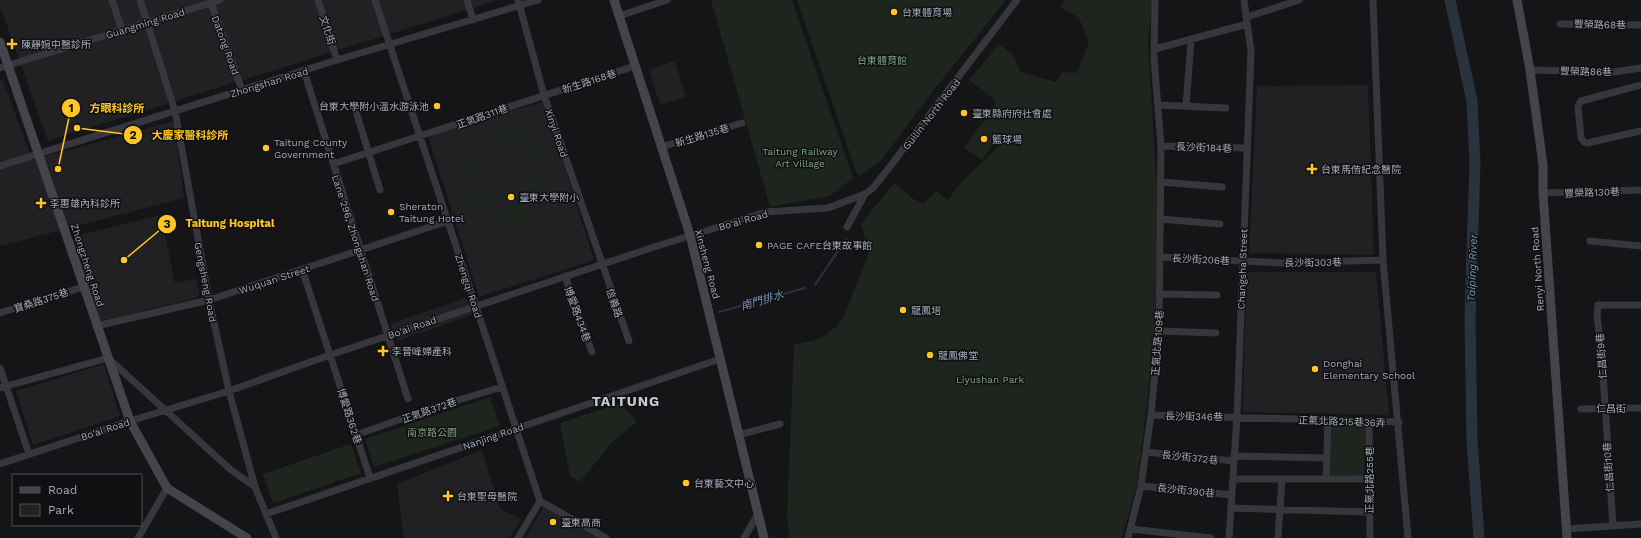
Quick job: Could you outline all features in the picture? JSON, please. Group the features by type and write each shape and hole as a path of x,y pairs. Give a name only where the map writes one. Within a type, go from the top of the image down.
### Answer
{"street":[{"path":"112,0 122,30"},
{"name":"Gengsheng Road","path":"140,0 175,111 209,300 229,391 255,487 276,538"},
{"name":"Guangming Road","path":"4,67 220,0"},
{"name":"文化街","path":"318,0 337,60"},
{"name":"Zhengqi Road","path":"375,0 540,501"},
{"path":"467,0 473,20"},
{"name":"Zhongshan Road","path":"0,166 337,60 473,20 519,3 538,0"},
{"name":"Xinsheng Road","path":"614,0 690,235 764,538"},
{"path":"619,16 667,0"},
{"name":"Guilin North Road","path":"828,208 865,194 873,188 1017,0"},
{"name":"正氣北路109巷","path":"1128,538 1141,486 1151,415 1159,331 1161,146 1154,58 1155,0"},
{"name":"Changsha Street","path":"1229,538 1237,417 1251,51 1244,0"},
{"path":"1155,49 1191,41 1300,0"},
{"path":"1373,0 1383,260 1399,422 1408,538"},
{"name":"Renyi North Road","path":"1517,0 1530,70 1543,165 1543,193 1567,534"},
{"name":"Datong Road","path":"210,2 242,90"},
{"name":"Xinyi Road","path":"519,3 544,95 602,264"},
{"name":"豐榮路68巷","path":"1560,24 1641,25"},
{"path":"1186,106 1191,41"},
{"name":"Zhongzheng Road","path":"0,42 4,67 39,153 96,326 130,421 167,488"},
{"name":"新生路168巷","path":"544,95 635,66"},
{"name":"豐榮路86巷","path":"1530,70 1614,72 1641,68"},
{"name":"Lane 296, Zhongshan Road","path":"304,71 408,399"},
{"path":"1641,85 1581,101 1578,106 1581,138 1584,142 1587,143 1641,131"},
{"name":"正氣路311巷","path":"333,164 544,95"},
{"path":"1158,105 1226,108"},
{"path":"355,108 380,190"},
{"name":"新生路135巷","path":"661,148 742,123"},
{"name":"長沙街184巷","path":"1161,146 1247,148"},
{"path":"1161,182 1222,187"},
{"name":"豐榮路130巷","path":"1543,193 1641,190"},
{"path":"847,227 865,194"},
{"name":"Bo'ai Road","path":"0,464 164,410 229,391 330,355 690,235 766,212 828,208"},
{"path":"1160,220 1220,224"},
{"name":"Wuquan Street","path":"96,326 209,300 448,221"},
{"path":"1590,241 1641,246"},
{"name":"長沙街206巷","path":"1160,257 1243,262"},
{"name":"長沙街303巷","path":"1243,262 1383,260"},
{"name":"信義路","path":"602,264 629,341"},
{"name":"博愛路362巷","path":"302,269 370,478"},
{"name":"博愛路434巷","path":"565,276 592,352"},
{"name":"寶桑路375巷","path":"0,314 83,287"},
{"path":"1160,294 1217,295"},
{"name":"仁昌街9巷","path":"1604,408 1598,305 1641,305"},
{"path":"1159,331 1216,333"},
{"path":"3,387 108,358"},
{"name":"Zhongzheng Road","path":"108,358 231,470 255,487"},
{"name":"Nanjing Road","path":"266,514 720,359"},
{"path":"0,368 3,387 29,454"},
{"name":"正氣路372巷","path":"356,435 435,407 502,387"},
{"name":"仁昌街10巷","path":"1604,408 1613,526"},
{"name":"仁昌街","path":"1581,409 1641,408"},
{"name":"長沙街346巷","path":"1151,415 1286,419"},
{"name":"正氣北路215巷36弄","path":"1286,419 1399,422"},
{"path":"1326,479 1328,421"},
{"name":"正氣北路255巷","path":"1369,422 1368,478 1370,538"},
{"path":"738,434 780,424"},
{"name":"長沙街372巷","path":"1146,452 1234,458 1326,458"},
{"path":"1233,479 1368,478"},
{"path":"1278,538 1282,479"},
{"name":"長沙街390巷","path":"1141,486 1232,495"},
{"path":"138,538 167,488 247,538"},
{"path":"518,538 540,501 606,538"},
{"path":"1231,508 1369,512"},
{"path":"744,538 758,514"},
{"path":"1567,534 1613,526 1641,524"},
{"path":"1131,529 1169,536 1211,538"}],"shaded area":[{"path":"0,0 498,0 48,141 0,6"},
{"path":"675,61 686,97 660,105 649,69"},
{"path":"3,80 32,160 174,121 184,198 0,246 0,81"},
{"name":"台東馬偕紀念醫院","path":"1368,85 1374,255 1249,253 1257,86"},
{"name":"臺東大學附小","path":"544,102 594,260 479,297 427,133"},
{"path":"161,215 175,283 196,279 200,294 197,298 101,321 72,241 76,236"},
{"name":"Donghai Elementary School","path":"1246,272 1376,272 1389,415 1243,412"},
{"path":"466,298 474,314 398,341 390,324"},
{"path":"104,364 120,416 33,445 16,391"},
{"name":"台東聖母醫院","path":"482,450 500,509 521,519 510,538 404,538 397,484"},
{"name":"臺東高商","path":"544,506 600,538 525,538"}],"green space":[{"name":"Taitung Railway Art Village","path":"711,0 792,0 853,178 830,196 770,207"},
{"name":"台東體育館","path":"797,0 1006,0 934,90 881,161 858,177"},
{"name":"Liyushan Park","path":"1064,0 1153,0 1148,42 1157,191 1155,336 1137,484 1122,538 790,538 787,518 794,345 819,339 836,327 843,318 869,254 861,224 894,183 912,198 923,204 936,191 948,200 959,185 1007,138 1001,133 982,160 964,148 987,116 989,116 996,101 969,80 999,44 1014,56 1020,72 1056,82 1063,72 1077,73 1089,42 1079,18 1061,7"},
{"path":"524,119 528,133 501,142 496,128"},
{"path":"525,144 533,146 544,153 549,165 549,172 542,185 459,216 456,209 474,203 463,189 461,178 468,162","holes":["527,151 537,156 541,162 542,170 537,179 530,184 483,199 473,194 468,183 469,175 474,168 492,159"]},
{"path":"524,203 530,219 503,229 497,213"},
{"name":"南京路公園","path":"490,397 500,426 374,467 365,439"},
{"path":"621,403 637,422 613,441 580,482 570,476 560,423"},
{"path":"1330,425 1366,426 1364,476 1328,475"},
{"path":"351,444 361,473 273,503 263,474"}],"waterway":[{"name":"Taiping River","path":"1450,0 1472,101 1475,163 1470,319 1472,440 1479,538"},
{"name":"南門排水","path":"815,285 846,239"},
{"name":"南門排水","path":"719,312 805,288"}],"place":[{"name":"台東體育場","path":"894,12"},
{"name":"陳靜婉中醫診所","path":"12,44"},
{"name":"台東大學附小溫水游泳池","path":"437,106"},
{"name":"臺東縣府府社會處","path":"964,113"},
{"name":"大慶家醫科診所","path":"77,128"},
{"name":"籃球場","path":"984,139"},
{"name":"Taitung County Government","path":"266,148"},
{"name":"方眼科診所","path":"58,169"},
{"name":"台東馬偕紀念醫院","path":"1312,169"},
{"name":"臺東大學附小","path":"511,197"},
{"name":"李惠雄內科診所","path":"41,203"},
{"name":"Sheraton Taitung Hotel","path":"391,212"},
{"name":"PAGE CAFE台東故事館","path":"759,245"},
{"name":"Taitung Hospital","path":"124,260"},
{"name":"龍鳳塔","path":"903,310"},
{"name":"李晉峰婦產科","path":"383,351"},
{"name":"龍鳳佛堂","path":"930,355"},
{"name":"Donghai Elementary School","path":"1315,369"},
{"name":"台東藝文中心","path":"686,483"},
{"name":"台東聖母醫院","path":"448,496"},
{"name":"臺東高商","path":"553,522"}],"district":[{"name":"TAITUNG","path":"626,401"}]}
